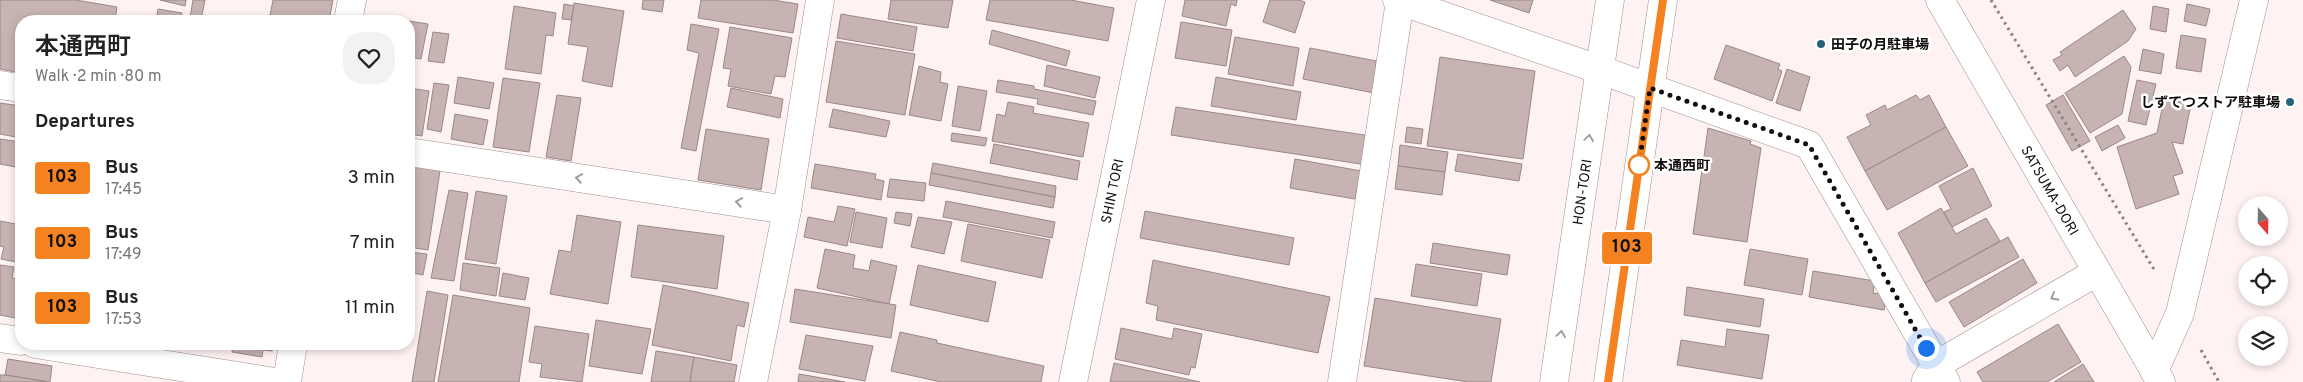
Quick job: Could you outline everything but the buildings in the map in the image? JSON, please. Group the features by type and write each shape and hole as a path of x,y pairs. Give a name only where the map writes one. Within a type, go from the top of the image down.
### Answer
{"street":[{"path":"349,15 352,0"},
{"path":"752,382 788,210 820,0"},
{"name":"SHIN TORI","path":"1073,382 1151,0"},
{"path":"1342,382 1398,0 1809,145 1936,376 2097,272"},
{"name":"HON-TORI","path":"1554,382 1598,69 1610,0"},
{"path":"1608,382 1663,0"},
{"name":"SATSUMA-DORI","path":"1940,0 2158,377"},
{"path":"2158,377 2180,313 2254,0"},
{"path":"0,85 15,87"},
{"path":"415,153 788,210"},
{"path":"0,338 15,341"},
{"path":"73,350 275,382"},
{"path":"287,382 292,350"}],"path":[{"path":"1991,0 2220,382"}],"bus line":[{"name":"103","path":"1608,382 1663,0"}],"place":[{"name":"田子の月駐車場","path":"1821,44"},
{"name":"しずてつストア駐車場","path":"2290,102"},
{"name":"本通西町","path":"1639,165"}],"route":[{"path":"1639,165 1650,88 1809,145 1926,348"}]}
